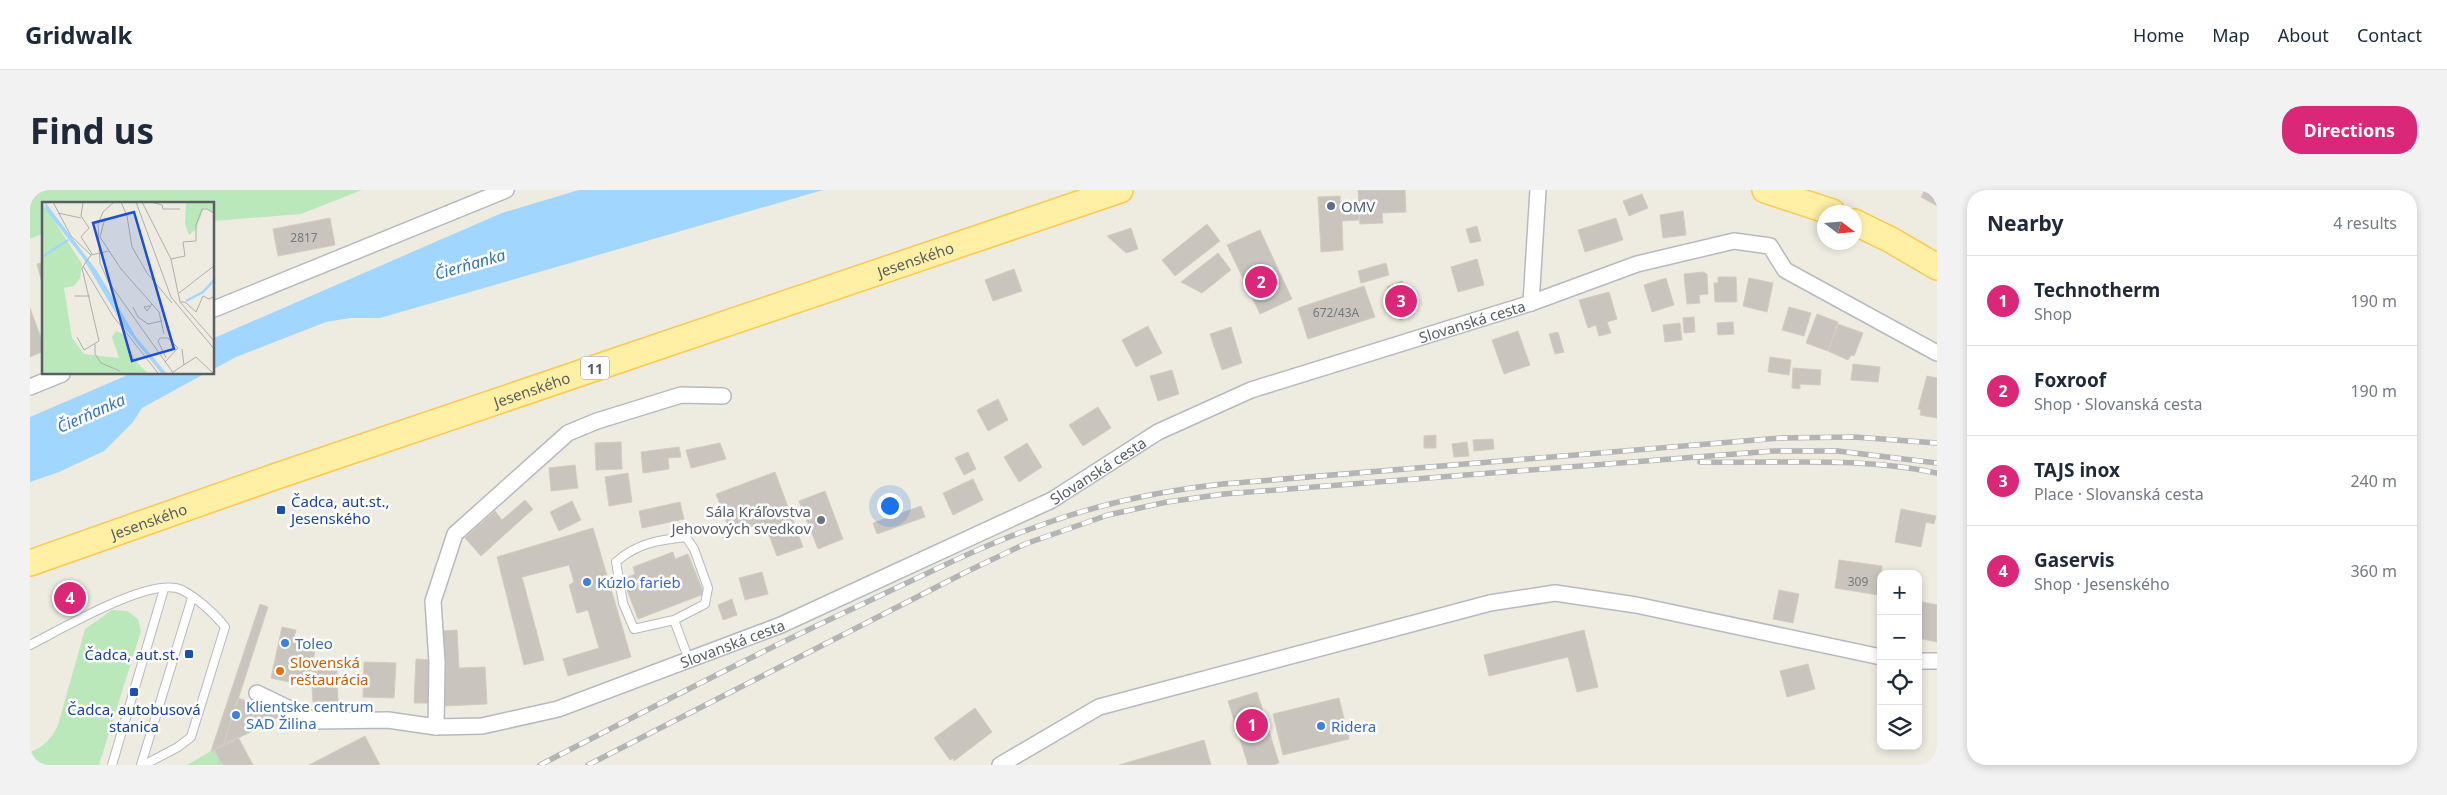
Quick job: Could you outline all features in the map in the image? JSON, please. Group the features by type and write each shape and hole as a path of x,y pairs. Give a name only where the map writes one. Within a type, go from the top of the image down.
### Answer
{"main road":[{"name":"Jesenského","path":"30,563 274,477 1120,190"},
{"path":"1765,190 1817,207"},
{"path":"1862,226 1891,240 1937,267"}],"street":[{"path":"215,309 506,190"},
{"path":"1530,303 1538,190"},
{"name":"Slovanská cesta","path":"257,693 316,721 388,720 436,726 482,726 558,709 780,625 1052,500 1158,432 1251,390 1530,303 1646,262 1734,241 1770,246 1785,270 1937,353"},
{"path":"30,387 60,375"},
{"path":"436,726 437,662 433,601 455,534 568,433 597,421 681,395 723,396"},
{"path":"1000,765 1099,707 1490,603 1555,594 1636,605 1877,656"},
{"path":"1922,661 1937,661"}],"lane":[{"path":"686,537 694,549 708,588 705,604 674,620 634,629 623,604 616,562 628,551 657,541 686,537"},
{"path":"112,765 164,588"},
{"path":"30,645 129,595 164,588 181,589 218,618 226,627 191,737 178,747 143,765"},
{"path":"143,765 192,598"},
{"path":"674,620 689,660"}],"green space":[{"path":"30,190 362,190 301,214 215,221 215,202 42,202 42,234 30,239"},
{"path":"112,610 127,611 138,619 141,631 99,765 30,765 30,752 47,742 58,725 85,629"},
{"path":"211,751 215,751 220,761 218,764 222,762 223,765 187,765"}],"water":[{"name":"Čierňanka","path":"579,190 823,190 380,318 350,318 326,322 236,357 215,368 215,338 502,213"},
{"name":"Čierňanka","path":"128,375 202,375 142,408 133,422 104,451 59,472 30,482 30,417"}],"building":[{"path":"1358,190 1405,190 1406,212 1382,213 1383,223 1360,224"},
{"path":"1925,190 1937,190 1937,206 1921,197"},
{"path":"1642,194 1648,208 1629,216 1623,201"},
{"path":"1340,196 1341,210 1359,208 1359,220 1342,221 1343,250 1321,252 1318,197"},
{"path":"1683,211 1686,235 1663,238 1660,215"},
{"path":"330,218 335,245 278,256 273,229"},
{"path":"1616,218 1623,240 1585,252 1578,230"},
{"path":"1207,224 1220,241 1175,276 1162,260"},
{"path":"1477,226 1481,241 1470,243 1466,229"},
{"path":"1131,228 1138,249 1126,253 1107,236"},
{"path":"1260,230 1292,299 1260,314 1227,245"},
{"path":"1218,253 1231,270 1202,293 1181,282"},
{"path":"1477,259 1484,285 1458,292 1451,267"},
{"path":"42,263 42,283 37,264"},
{"path":"1386,263 1389,275 1361,283 1358,271"},
{"path":"1014,269 1022,291 993,301 985,280"},
{"path":"1703,272 1707,274 1708,294 1699,295 1700,303 1687,304 1684,274"},
{"path":"1718,277 1736,277 1737,302 1715,302 1714,283 1718,283"},
{"path":"1666,278 1674,305 1652,312 1644,285"},
{"path":"1749,278 1773,283 1767,312 1743,306"},
{"path":"1402,281 1414,314 1400,320 1387,287"},
{"path":"1364,286 1375,317 1308,339 1298,308"},
{"path":"1609,292 1617,319 1607,322 1611,333 1599,336 1596,325 1588,328 1579,300"},
{"path":"1789,307 1811,313 1804,336 1782,330"},
{"path":"30,308 42,341 42,352 30,357"},
{"path":"1817,314 1838,322 1828,351 1806,343"},
{"path":"1694,317 1695,332 1684,333 1683,318"},
{"path":"1733,322 1734,334 1718,335 1717,323"},
{"path":"1680,323 1682,340 1665,342 1663,325"},
{"path":"1838,324 1863,333 1854,356 1851,355 1848,360 1828,351"},
{"path":"1148,326 1162,353 1136,367 1122,340"},
{"path":"1231,327 1242,363 1222,370 1210,334"},
{"path":"1518,331 1530,365 1504,374 1492,340"},
{"path":"1558,332 1564,352 1555,354 1549,334"},
{"path":"1770,357 1791,360 1789,375 1768,372"},
{"path":"1853,364 1880,367 1878,382 1851,380"},
{"path":"1793,368 1821,370 1820,385 1800,384 1800,389 1792,388"},
{"path":"1172,370 1179,394 1158,401 1150,376"},
{"path":"1927,376 1937,378 1937,418 1920,415 1921,410 1918,409"},
{"path":"998,399 1008,420 988,431 977,410"},
{"path":"1098,407 1111,428 1083,446 1069,425"},
{"path":"1436,435 1436,448 1424,448 1424,436"},
{"path":"1493,439 1494,449 1474,451 1473,440"},
{"path":"621,442 622,469 596,470 595,443"},
{"path":"1467,442 1469,456 1454,457 1452,444"},
{"path":"720,443 726,459 691,468 686,450"},
{"path":"1027,443 1042,467 1019,482 1004,457"},
{"path":"679,447 681,457 668,458 669,469 643,473 641,452"},
{"path":"968,452 976,469 964,475 955,458"},
{"path":"575,465 578,488 551,491 549,468"},
{"path":"775,472 803,547 777,556 764,522 731,534 716,494"},
{"path":"628,473 632,502 609,506 605,477"},
{"path":"973,479 983,500 953,515 943,493"},
{"name":"Sála Kráľovstva Jehovových svedkov","path":"825,491 843,539 818,549 799,501"},
{"path":"525,500 533,509 481,556 465,538 495,511 502,520"},
{"path":"572,501 581,520 559,531 550,512"},
{"path":"680,502 684,519 642,528 639,511"},
{"path":"921,506 925,517 877,534 873,523"},
{"path":"1901,509 1936,516 1934,524 1926,522 1921,547 1895,542"},
{"path":"593,528 631,657 568,676 563,659 599,648 588,610 577,613 569,585 574,582 569,565 522,577 544,660 524,665 497,557"},
{"path":"673,552 675,559 688,554 704,594 638,619 623,579 635,574 633,567"},
{"path":"1839,560 1882,566 1881,570 1877,570 1877,595 1835,588"},
{"path":"762,572 768,594 745,600 739,578"},
{"path":"1779,590 1799,594 1793,623 1773,619"},
{"path":"732,599 737,615 723,620 718,605"},
{"path":"1922,602 1937,605 1937,642 1922,639"},
{"path":"260,604 268,607 223,746 211,751"},
{"path":"282,627 296,630 293,641 316,647 307,686 271,678"},
{"path":"457,630 459,668 485,667 487,704 443,706 440,631"},
{"path":"1584,630 1598,687 1577,692 1568,657 1489,676 1484,655"},
{"path":"416,659 432,660 430,703 414,703"},
{"path":"364,662 396,663 394,698 363,697"},
{"path":"1808,664 1815,689 1787,697 1780,671"},
{"path":"337,670 338,701 313,702 311,671"},
{"path":"1257,692 1279,763 1273,765 1248,765 1228,701"},
{"path":"238,698 285,714 223,746"},
{"path":"1339,698 1349,739 1283,755 1273,714"},
{"path":"975,708 992,732 954,761 953,758 950,760 934,738"},
{"path":"365,736 380,765 309,765"},
{"path":"238,737 253,765 223,765 222,762 218,764 220,761 215,751 211,751"},
{"path":"1204,740 1211,765 1119,765"}],"railway":[{"path":"540,765 744,661 970,553 1079,512 1126,500 1223,484 1781,438 1854,437 1937,443"},
{"path":"588,765 966,572 1025,544 1108,515 1167,502 1224,494 1773,451 1838,451 1937,463"},
{"path":"1700,462 1877,464 1937,473"}],"place":[{"name":"OMV","path":"1331,206"},
{"name":"Foxroof","path":"1261,282"},
{"name":"TAJS inox","path":"1401,301"},
{"name":"Čadca, aut.st., Jesenského","path":"281,510"},
{"name":"Sála Kráľovstva Jehovových svedkov","path":"821,520"},
{"name":"Kúzlo farieb","path":"587,582"},
{"name":"Gaservis","path":"70,598"},
{"name":"Toleo","path":"285,643"},
{"name":"Čadca, aut.st.","path":"189,654"},
{"name":"Slovenská reštaurácia","path":"280,671"},
{"name":"Čadca, autobusová stanica","path":"134,692"},
{"name":"Klientske centrum SAD Žilina","path":"236,715"},
{"name":"Technotherm","path":"1252,725"},
{"name":"Ridera","path":"1321,726"}]}
